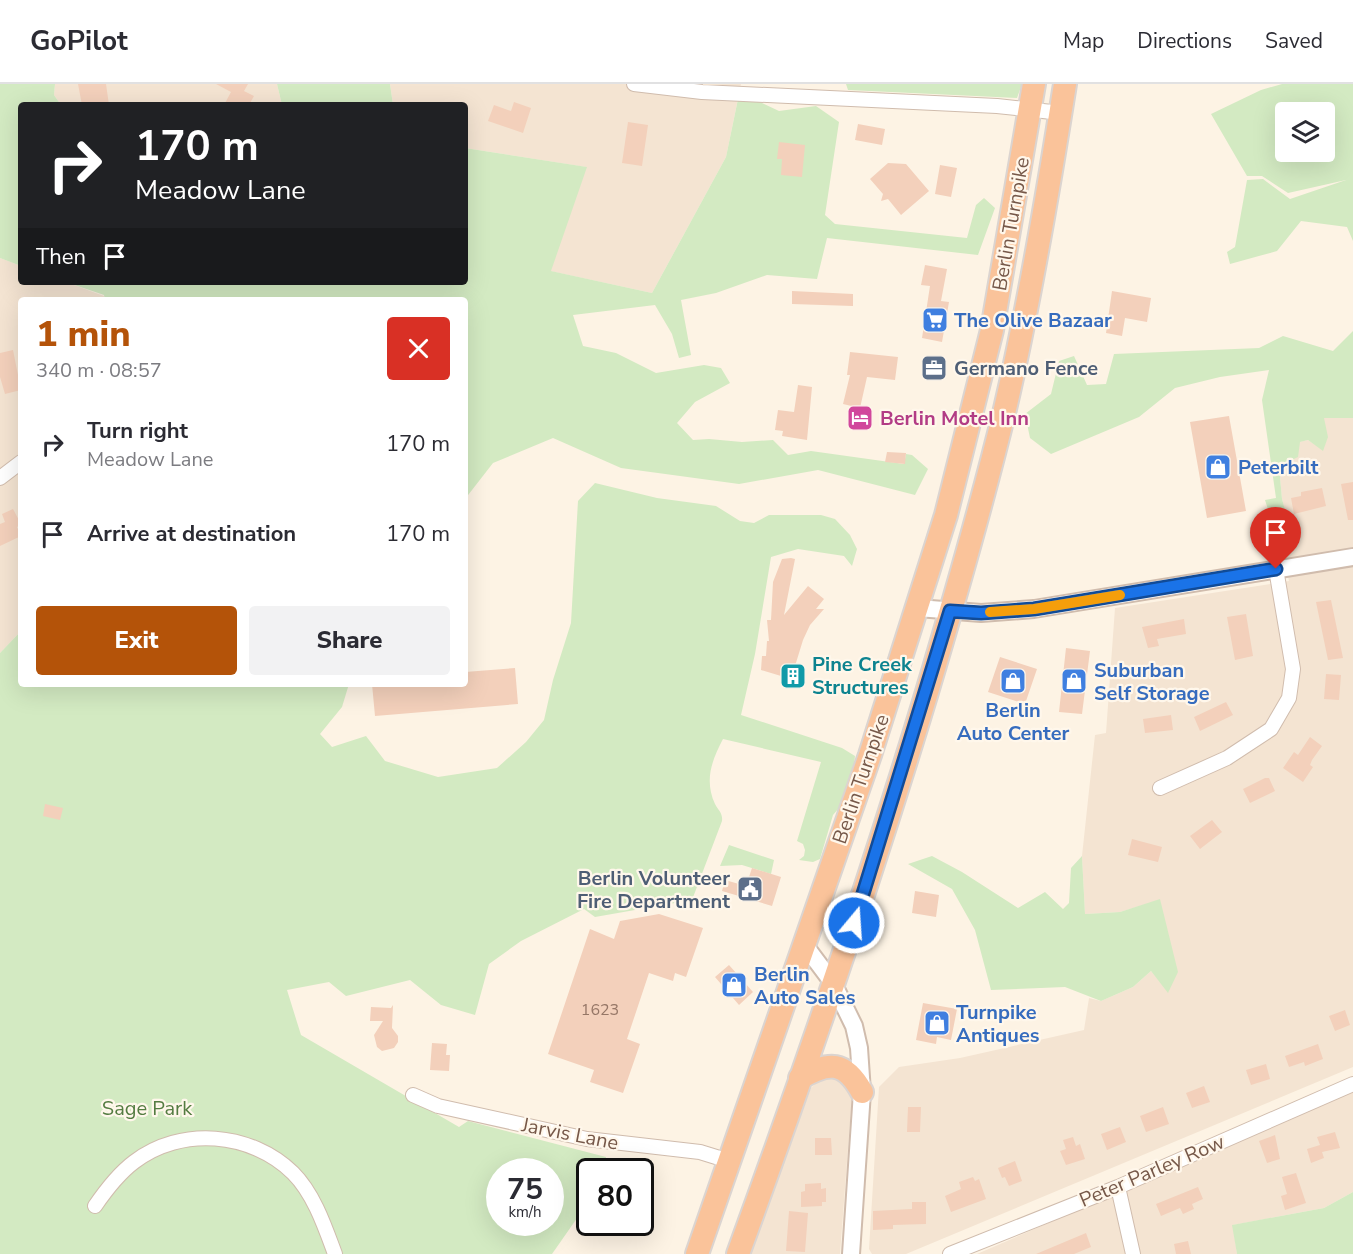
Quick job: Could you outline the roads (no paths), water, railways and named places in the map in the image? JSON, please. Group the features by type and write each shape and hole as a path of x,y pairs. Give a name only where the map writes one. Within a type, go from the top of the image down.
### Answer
{"highway":[{"name":"Berlin Turnpike","path":"697,1254 870,755 949,505 979,389 1005,266 1034,84"},
{"name":"Berlin Turnpike","path":"738,1254 880,843 950,611 987,478 1018,351 1036,261 1065,84"},
{"path":"800,1078 824,1067 836,1067 846,1070 855,1078 862,1092"}],"street":[{"path":"634,84 702,92 1030,109 1061,113"},
{"path":"0,478 18,464"},
{"path":"918,608 981,613 1034,609 1353,557"},
{"path":"1160,788 1227,758 1271,729 1288,698 1293,669 1276,569"},
{"path":"803,943 833,983 854,1026 862,1065 850,1254"},
{"name":"Peter Parley Row","path":"950,1254 1118,1187 1353,1084"},
{"name":"Jarvis Lane","path":"413,1095 438,1106 587,1139 700,1152 729,1161"},
{"path":"95,1206 118,1176 134,1162 152,1151 180,1140 208,1138 231,1140 266,1154 294,1174 311,1198 335,1254"},
{"path":"1118,1187 1133,1254"}],"place":[{"name":"The Olive Bazaar","path":"935,320"},
{"name":"Germano Fence","path":"934,368"},
{"name":"Berlin Motel Inn","path":"860,418"},
{"name":"Peterbilt","path":"1218,467"},
{"name":"Pine Creek Structures","path":"793,676"},
{"name":"Berlin Auto Center","path":"1013,681"},
{"name":"Suburban Self Storage","path":"1074,681"},
{"name":"Berlin Volunteer Fire Department","path":"750,889"},
{"name":"Berlin Auto Sales","path":"734,985"},
{"name":"Turnpike Antiques","path":"937,1023"}],"park label":[{"name":"Sage Park","path":"147,1108"}]}
